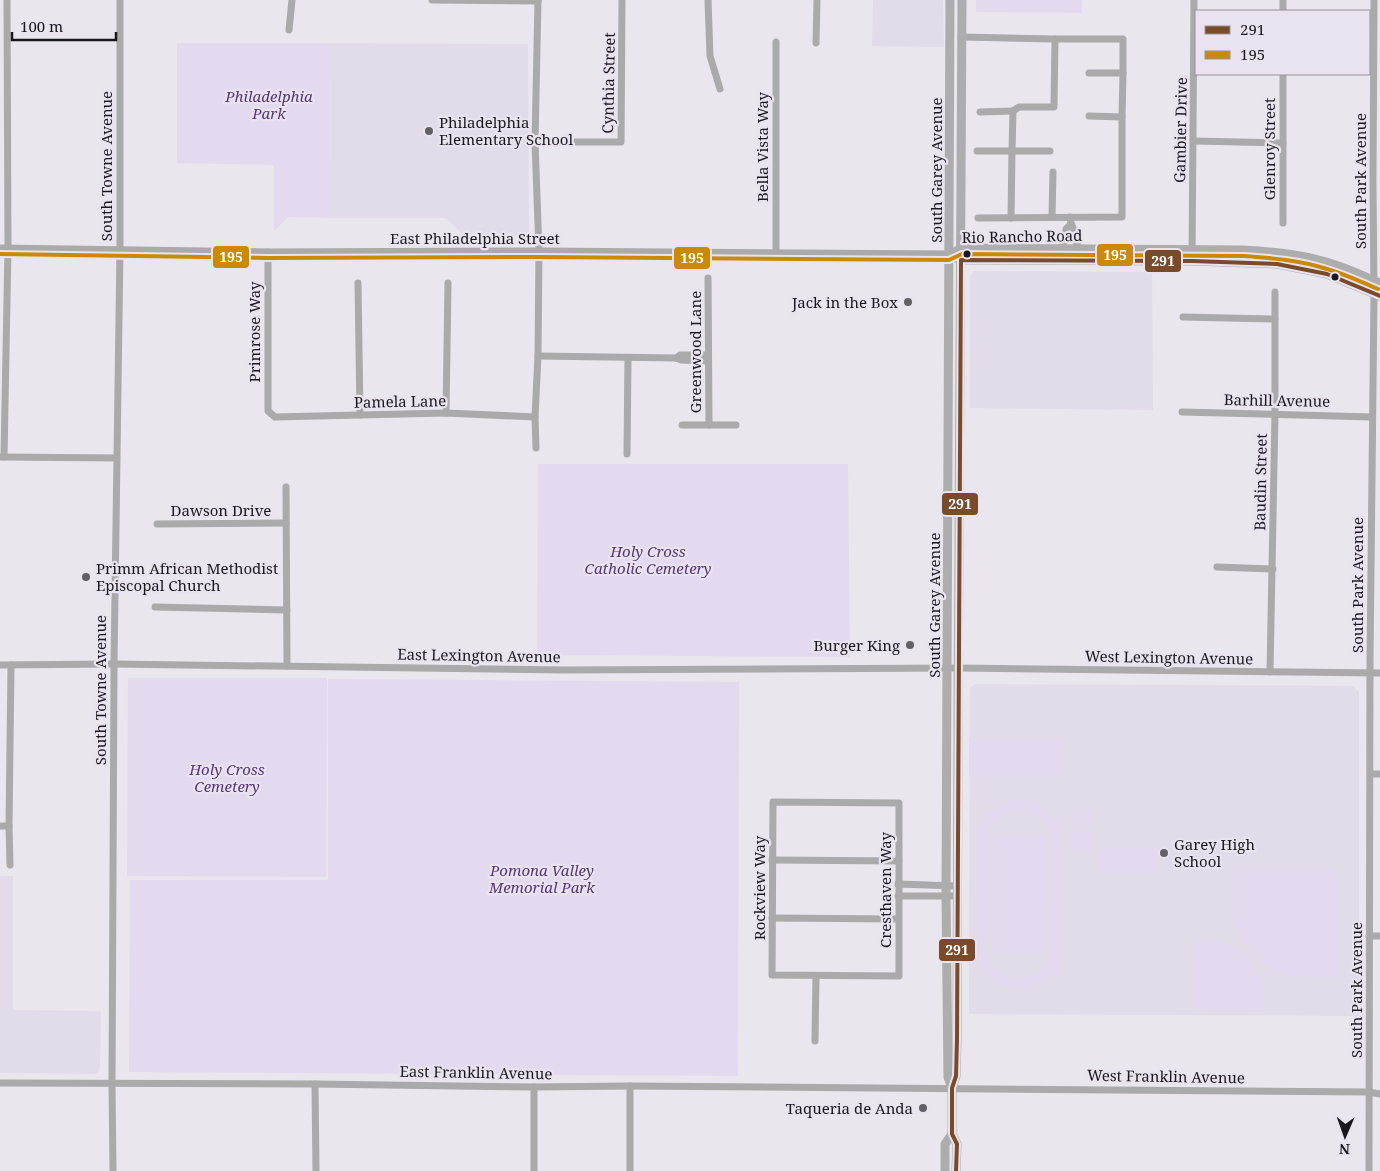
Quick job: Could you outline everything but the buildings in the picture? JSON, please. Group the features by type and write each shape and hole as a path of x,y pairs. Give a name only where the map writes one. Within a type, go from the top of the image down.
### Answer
{"main road":[{"name":"South Garey Avenue","path":"950,0 946,896 948,1077 952,1088"},
{"name":"South Garey Avenue","path":"956,1171 957,1144 952,1134 952,1088 956,1076 957,1039 962,0"},
{"path":"950,16 955,29 962,37"},
{"path":"950,38 958,46 961,56"},
{"name":"Rio Rancho Road","path":"949,254 961,248 1243,250 1309,257 1340,266 1377,282"},
{"path":"1066,261 1074,254 1090,254 1101,248"},
{"path":"1147,249 1147,261"},
{"name":"Rio Rancho Road","path":"949,254 961,260 1192,261 1277,264 1337,278 1377,295"},
{"path":"948,403 960,403"},
{"name":"South Garey Avenue","path":"944,1171 945,1144 952,1134"}],"street":[{"path":"7,0 2,457 116,458"},
{"name":"South Towne Avenue","path":"114,1171 112,1084 114,664 120,249 120,0"},
{"path":"289,30 292,0"},
{"path":"432,0 538,1 535,142 539,251 536,448"},
{"name":"Cynthia Street","path":"535,142 621,142 622,0"},
{"path":"708,0 710,56 720,89"},
{"path":"816,43 817,0"},
{"name":"Gambier Drive","path":"1192,261 1194,0"},
{"name":"South Park Avenue","path":"1369,1171 1372,417 1377,295 1374,0"},
{"path":"962,37 1123,39 1122,217 1070,221 1052,217 978,218"},
{"path":"980,112 1013,111 1019,107 1054,107 1055,39"},
{"name":"Bella Vista Way","path":"776,42 776,252"},
{"path":"1089,72 1123,73"},
{"name":"Glenroy Street","path":"1283,75 1283,223"},
{"path":"1011,218 1013,111"},
{"path":"1089,116 1122,117"},
{"path":"1194,141 1282,142"},
{"path":"977,151 1050,151"},
{"path":"1052,217 1053,172"},
{"path":"1070,221 1074,229 1074,239 1079,248"},
{"path":"1061,248 1066,239 1066,229 1070,221"},
{"name":"East Philadelphia Street","path":"4,248 268,252 539,251 949,254"},
{"name":"Primrose Way","path":"268,252 268,411"},
{"name":"Greenwood Lane","path":"708,278 709,425"},
{"path":"358,283 360,415"},
{"path":"446,413 448,283"},
{"name":"Baudin Street","path":"1270,672 1273,569 1275,292"},
{"path":"1183,317 1275,319"},
{"path":"538,356 676,358 680,355 708,358"},
{"path":"627,454 628,358"},
{"name":"Pamela Lane","path":"268,411 275,417 446,413 535,416"},
{"name":"Barhill Avenue","path":"1182,412 1372,417"},
{"path":"682,425 736,425"},
{"path":"286,487 287,666"},
{"name":"Dawson Drive","path":"157,524 286,523"},
{"path":"1217,567 1273,569"},
{"path":"155,607 287,610"},
{"name":"East Lexington Avenue","path":"0,666 114,664 565,670 958,668"},
{"path":"10,866 11,666"},
{"name":"West Lexington Avenue","path":"958,668 1380,674"},
{"path":"1370,774 1380,774"},
{"name":"Cresthaven Way","path":"773,802 898,803 898,976 816,976"},
{"name":"Rockview Way","path":"773,802 772,975 816,976"},
{"path":"0,826 9,826"},
{"path":"772,860 899,861"},
{"path":"898,884 957,886"},
{"path":"898,896 958,896"},
{"path":"772,918 898,919"},
{"path":"1369,936 1380,936"},
{"path":"815,1041 816,976"},
{"name":"East Franklin Avenue","path":"0,1083 952,1088"},
{"path":"315,1084 316,1171"},
{"path":"630,1086 630,1171"},
{"path":"534,1087 534,1171"},
{"name":"West Franklin Avenue","path":"952,1088 1369,1092 1380,1094"}],"shaded area":[{"path":"873,0 943,0 944,47 872,46"},
{"name":"Philadelphia Elementary School","path":"331,43 528,44 529,233 527,236 465,237 446,218 330,218"},
{"path":"974,271 1152,272 1153,410 970,408 970,277"},
{"name":"Garey High School","path":"976,684 1353,686 1359,692 1359,1016 969,1014 970,690"},
{"path":"0,876 13,876 13,1010 101,1011 100,1068 98,1073 0,1073"}],"green space":[{"path":"976,0 1082,0 1082,13 976,12"},
{"name":"Philadelphia Park","path":"177,43 331,43 330,218 288,217 274,231 274,165 177,163"},
{"name":"Holy Cross Catholic Cemetery","path":"538,464 848,464 850,657 537,655"},
{"name":"Holy Cross Cemetery","path":"128,678 327,678 326,877 127,876"},
{"name":"Pomona Valley Memorial Park","path":"328,679 739,682 738,1076 129,1072 130,880 328,880"},
{"path":"969,738 1064,738 1064,776 969,776"},
{"path":"1012,801 1030,802 1046,809 1053,816 1063,816 1062,977 1052,977 1052,974 1042,982 1020,989 999,983 990,976 983,967 978,955 977,840 982,824 991,811 1004,803","holes":["1018,810 1032,812 1043,819 1050,829 1052,836 1051,954 1045,966 1036,974 1026,978 1015,978 1005,975 996,969 990,959 987,946 988,836 992,826 1003,815"]},
{"path":"1072,808 1081,809 1081,827 1071,827"},
{"path":"1083,809 1093,809 1093,828 1083,828"},
{"path":"1071,831 1081,831 1081,850 1071,850"},
{"path":"1083,831 1093,831 1092,850 1082,850"},
{"path":"993,835 1047,836 1047,953 992,953"},
{"path":"1098,849 1128,849 1127,873 1098,873"},
{"path":"1128,849 1158,849 1158,873 1128,873"},
{"path":"1233,869 1332,869 1339,877 1338,977 1289,976 1273,970 1252,952 1237,930 1232,917"},
{"path":"1197,939 1228,945 1248,959 1262,983 1265,1010 1202,1010 1196,1006 1194,1002"}],"transit line":[{"name":"195","path":"0,254 268,258 539,257 949,260 962,254 1243,256 1306,263 1340,273 1378,289"},
{"name":"291","path":"956,1171 957,1144 952,1134 952,1088 956,1076 957,1039 961,260 1192,261 1277,264 1327,274 1380,296"}],"place":[{"name":"Philadelphia Elementary School","path":"429,131"},
{"name":"Jack in the Box","path":"908,302"},
{"name":"Primm African Methodist Episcopal Church","path":"86,577"},
{"name":"Burger King","path":"910,645"},
{"name":"Garey High School","path":"1164,853"},
{"name":"Taqueria de Anda","path":"923,1108"}]}
